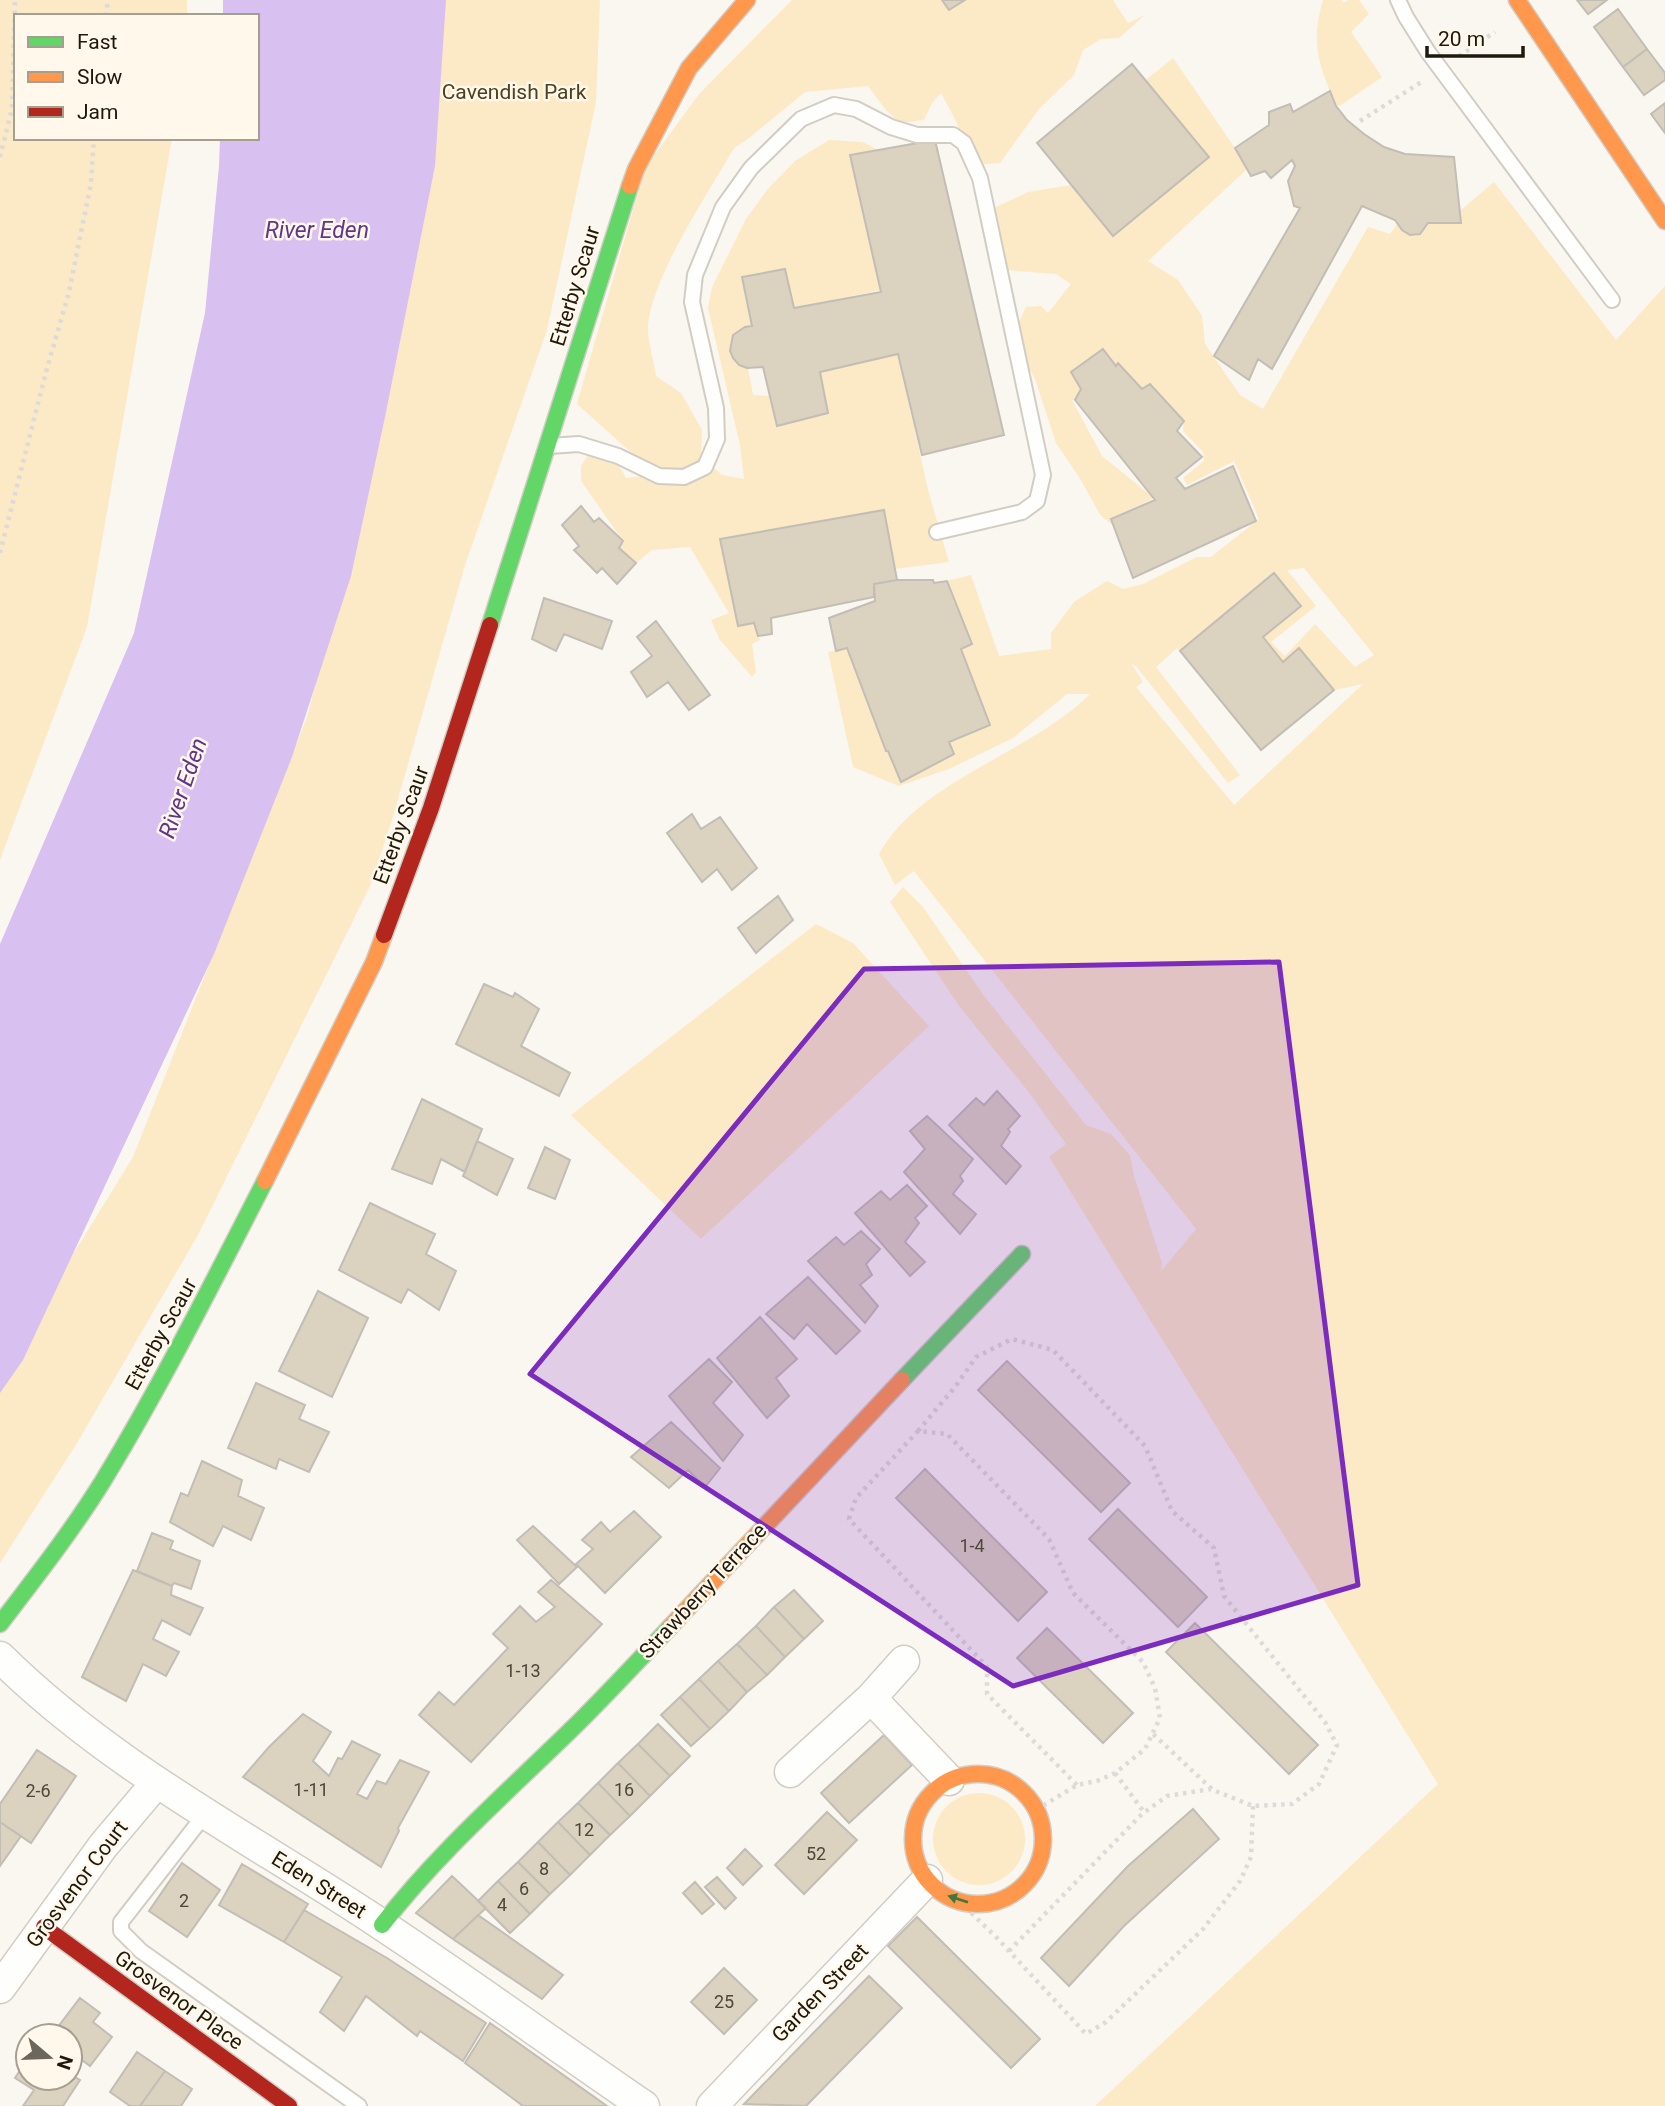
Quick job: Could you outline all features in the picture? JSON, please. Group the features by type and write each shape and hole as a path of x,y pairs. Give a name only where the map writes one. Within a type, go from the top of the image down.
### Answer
{"street":[{"name":"Etterby Scaur","path":"0,1624 102,1482 177,1350 306,1102 374,962 431,808 636,169 690,68 747,0"},
{"path":"1517,0 1665,221"},
{"name":"Strawberry Terrace","path":"382,1925 402,1898 468,1828 606,1696 932,1347 1023,1254"},
{"name":"Eden Street","path":"0,1657 73,1722 157,1782 382,1925 644,2106"},
{"path":"790,1772 871,1698 904,1661"},
{"path":"871,1698 949,1780"},
{"path":"971,1774 994,1775 1014,1784 1030,1800 1036,1811 1043,1842 1038,1864 1026,1883 1008,1897 987,1904 959,1901 944,1895 927,1880 917,1863 912,1844 914,1824 921,1806 934,1791 949,1780 971,1774"},
{"name":"Grosvenor Court","path":"0,1988 103,1846 157,1782"},
{"name":"Garden Street","path":"712,2106 927,1880"},
{"name":"Grosvenor Place","path":"44,1927 289,2106"}],"lane":[{"path":"1398,0 1428,51 1612,300"},
{"path":"548,446 579,443 618,456 659,476 684,477 705,467 717,439 716,408 692,302 695,275 703,251 723,207 751,168 801,119 834,105 856,109 891,127 917,135 953,135 964,143 980,178 1043,475 1037,500 1022,512 937,532"},
{"path":"206,1813 121,1922 121,1931 141,1951 359,2106"}],"path":[{"path":"0,157 12,109 14,36"},
{"path":"0,553 69,292 90,183 94,140"},
{"path":"1077,1785 987,1694 987,1667 849,1519 856,1498 918,1431 976,1357 1012,1339 1053,1350 1145,1446 1172,1511 1214,1548 1224,1596 1325,1722 1337,1745 1319,1784 1292,1804 1253,1806 1212,1789 1153,1734"},
{"path":"918,1431 947,1434 1049,1539 1073,1593 1143,1662 1155,1688 1160,1718 1145,1749 1115,1773 1097,1781 1077,1785 1036,1811"},
{"path":"1115,1773 1144,1812"},
{"path":"1009,1951 1144,1812 1167,1796 1212,1789"},
{"path":"959,1901 1086,2034 1106,2022 1203,1929 1240,1881 1251,1857 1253,1806"}],"highlighted area":[{"path":"1279,962 1358,1585 1013,1686 530,1374 864,969"}],"green space":[{"path":"0,0 187,0 187,14 14,14 14,140 172,140 87,627 0,860"},
{"name":"Cavendish Park","path":"440,0 600,0 596,102 547,330 465,565 371,884 198,1235 77,1443 0,1563 0,1373 133,1157 307,717 381,437"},
{"path":"792,0 942,0 949,10 965,0 1113,0 1128,23 1145,15 1119,38 1101,39 1083,50 1074,75 1039,109 1000,163 969,165 957,123 941,93 932,103 924,120 900,123 868,86 805,92 734,148 710,188 669,261 651,308 648,334 656,376 681,393 702,430 701,457 722,475 744,479 740,445 708,308 712,287 746,219 767,190 795,161 829,140 863,142 878,150 850,155 881,290 794,308 785,269 743,277 753,325 734,334 731,351 738,363 748,368 753,395 770,396 777,425 828,413 820,372 898,354 928,490 949,562 895,569 884,510 721,539 738,626 754,623 760,640 752,644 756,672 752,677 720,640 711,620 729,613 690,547 652,550 636,563 619,548 623,541 581,481 581,466 588,455 601,455 616,462 626,478 660,474 656,467 635,456 577,404 645,168 699,94"},
{"path":"1323,0 1341,0 1344,3 1348,0 1359,0 1369,14 1351,32 1382,77 1336,106 1318,54 1317,30"},
{"path":"1173,58 1247,169 1148,261 1178,280 1202,316 1205,344 1240,395 1263,409 1368,227 1390,234 1397,224 1406,233 1415,236 1423,231 1428,223 1461,222 1460,211 1494,182 1616,340 1665,286 1665,2106 1095,2106 1438,1784 1049,1157 1066,1144 1027,1090 959,1006 890,902 903,887 923,907 982,993 1086,1125 1111,1134 1130,1155 1134,1176 1162,1263 1161,1271 1196,1229 914,871 895,885 879,854 897,828 921,806 1037,734 1090,694 1067,694 1013,738 949,769 899,786 853,767 828,652 847,648 886,751 901,782 949,742 990,725 961,649 972,643 947,581 971,575 999,656 1051,649 1051,633 1074,602 1107,581 1123,589 1143,584 1197,557 1211,557 1259,519 1234,461 1187,485 1183,478 1204,461 1203,452 1183,431 1184,419 1183,423 1150,384 1142,389 1119,364 1116,366 1103,349 1071,372 1081,389 1075,400 1072,400 1102,456 1154,498 1111,519 1114,526 1101,516 1056,443 1035,379 1022,356 1018,324 1026,307 1041,306 1048,313 1071,284 1056,274 990,269 979,215 1028,192 1071,185 1114,236 1209,157 1146,80","holes":["1304,568 1374,655 1355,667 1315,624 1285,656 1271,642 1316,606 1287,570","1274,573 1301,606 1263,637 1283,662 1299,647 1334,690 1363,684 1234,805 1136,687 1143,682 1131,663 1228,783 1240,775 1156,667 1177,648 1180,651"]},
{"path":"816,924 853,943 929,1026 701,1239 571,1115"},
{"path":"979,1793 1005,1801 1017,1813 1025,1839 1017,1865 1005,1877 979,1885 953,1877 941,1865 933,1839 941,1813 953,1801"}],"water":[{"name":"River Eden","path":"223,0 446,0 435,166 351,576 292,757 214,954 23,1360 0,1393 0,944 134,633 205,313 220,140 259,140 259,14 223,14"}],"building":[{"path":"942,0 965,0 949,10"},
{"path":"1577,0 1607,0 1588,14"},
{"path":"1618,9 1647,49 1623,67 1594,27"},
{"path":"1647,49 1665,73 1665,80 1644,95 1623,67"},
{"path":"1132,64 1209,157 1113,236 1037,143"},
{"path":"1330,91 1336,106 1347,120 1384,147 1405,154 1454,157 1461,223 1428,223 1420,234 1410,235 1402,230 1395,220 1362,206 1272,369 1258,359 1249,380 1214,356 1300,208 1294,206 1288,181 1295,166 1292,160 1271,178 1265,171 1251,176 1235,148 1269,125 1269,112 1290,104 1293,112"},
{"path":"1665,103 1665,133 1651,114"},
{"path":"935,140 1004,435 922,455 898,354 820,372 828,413 777,426 763,367 747,368 739,365 730,351 733,335 752,326 742,277 785,269 794,308 881,292 850,155"},
{"path":"1103,349 1116,366 1118,363 1142,389 1150,384 1184,421 1177,431 1202,457 1176,478 1185,489 1233,466 1256,521 1133,578 1111,519 1155,500 1075,400 1081,389 1071,372"},
{"path":"581,506 594,522 599,518 623,541 619,548 636,563 617,584 602,568 597,573 574,550 579,546 562,525"},
{"path":"884,510 897,580 874,584 874,597 771,618 772,634 758,636 754,623 738,626 720,539"},
{"path":"1274,573 1301,606 1263,637 1283,662 1299,648 1334,690 1261,750 1180,651"},
{"path":"897,580 933,580 934,583 947,581 972,644 961,649 990,725 949,742 954,754 901,782 886,751 847,648 836,651 829,618 875,601 874,584"},
{"path":"544,598 612,621 602,649 564,634 556,651 532,639"},
{"path":"656,621 710,695 689,710 668,682 647,697 631,672 652,656 637,637"},
{"path":"692,814 701,829 720,817 757,868 732,890 717,869 702,882 667,833"},
{"path":"778,896 793,920 756,953 738,928"},
{"path":"484,984 513,997 515,993 539,1009 521,1046 570,1073 559,1096 456,1044"},
{"path":"997,1091 1020,1116 1008,1129 1010,1132 1001,1146 1021,1166 1006,1184 949,1125 976,1098 984,1105"},
{"path":"422,1099 482,1129 465,1172 441,1159 432,1184 392,1169"},
{"path":"927,1116 973,1159 960,1176 963,1181 953,1194 976,1214 960,1234 904,1172 925,1149 910,1131"},
{"path":"477,1141 513,1159 497,1195 463,1176"},
{"path":"545,1147 570,1160 555,1199 528,1188"},
{"path":"907,1185 927,1206 915,1218 919,1223 905,1242 925,1262 910,1276 855,1213 881,1191 890,1200"},
{"path":"370,1203 435,1234 426,1254 456,1271 439,1310 408,1289 401,1303 339,1270"},
{"path":"861,1231 880,1249 866,1264 872,1275 860,1285 878,1306 865,1323 808,1261 836,1237 844,1245"},
{"path":"808,1277 860,1331 836,1354 807,1324 794,1339 766,1314"},
{"path":"318,1291 368,1318 332,1397 279,1371"},
{"path":"760,1317 797,1359 776,1378 789,1396 767,1418 717,1358"},
{"path":"709,1359 732,1382 713,1403 743,1435 723,1461 669,1396"},
{"path":"1007,1361 1130,1483 1101,1512 978,1390"},
{"path":"256,1383 305,1405 299,1419 329,1432 309,1472 279,1459 276,1469 228,1448"},
{"path":"671,1422 720,1468 705,1487 688,1470 669,1488 631,1457"},
{"path":"202,1461 242,1480 238,1496 264,1508 251,1540 223,1526 213,1546 170,1522 181,1493 188,1496"},
{"path":"925,1469 1047,1592 1018,1621 896,1498"},
{"path":"1118,1509 1207,1597 1178,1627 1089,1539"},
{"path":"634,1511 661,1537 605,1593 576,1564 593,1549 582,1540 601,1522 610,1532"},
{"path":"533,1526 577,1567 559,1584 517,1540"},
{"path":"152,1533 173,1541 170,1549 200,1561 191,1589 174,1583 172,1586 137,1571"},
{"path":"133,1570 172,1586 171,1595 203,1608 190,1635 162,1620 153,1639 179,1652 166,1676 143,1664 126,1701 82,1677"},
{"path":"551,1580 602,1624 471,1762 419,1715 439,1692 454,1705 508,1648 493,1634 520,1606 536,1622 555,1607 538,1592"},
{"path":"794,1590 823,1621 804,1639 774,1607"},
{"path":"774,1607 804,1639 785,1657 756,1626"},
{"path":"1195,1623 1318,1745 1289,1774 1166,1652"},
{"path":"756,1626 785,1657 767,1675 737,1644"},
{"path":"1047,1628 1133,1713 1103,1743 1017,1658"},
{"path":"737,1644 767,1675 747,1692 718,1661"},
{"path":"718,1661 747,1692 729,1711 699,1679"},
{"path":"699,1679 729,1711 710,1729 680,1697"},
{"path":"680,1697 710,1729 691,1746 661,1715"},
{"path":"303,1714 331,1732 313,1761 329,1776 338,1758 342,1759 352,1741 380,1755 357,1794 367,1799 377,1781 386,1784 400,1760 429,1772 398,1828 399,1831 381,1867 243,1777"},
{"path":"658,1724 690,1756 670,1776 638,1744"},
{"path":"884,1735 912,1765 849,1823 821,1793"},
{"path":"638,1744 670,1776 650,1796 618,1763"},
{"path":"37,1750 76,1776 31,1843 0,1822 0,1804"},
{"path":"618,1763 650,1796 630,1816 598,1783"},
{"path":"598,1783 630,1816 610,1835 578,1803"},
{"path":"578,1803 610,1835 590,1855 558,1822"},
{"path":"1193,1809 1219,1839 1124,1926 1069,1986 1041,1958 1128,1866"},
{"path":"827,1812 857,1840 804,1894 775,1865"},
{"path":"0,1822 21,1836 0,1866"},
{"path":"558,1822 590,1855 570,1875 538,1842"},
{"path":"538,1842 570,1875 550,1894 518,1862"},
{"path":"745,1849 762,1866 743,1885 727,1868"},
{"path":"518,1862 550,1894 530,1914 498,1881"},
{"path":"182,1863 220,1890 187,1937 149,1911"},
{"path":"242,1864 308,1904 284,1942 219,1905"},
{"path":"452,1876 486,1908 453,1939 416,1913"},
{"path":"717,1877 736,1898 725,1909 705,1887"},
{"path":"498,1881 530,1914 510,1933 478,1901"},
{"path":"695,1882 714,1904 702,1914 683,1893"},
{"path":"304,1910 387,1958 486,2023 463,2061 420,2031 417,2036 366,1996 344,2031 320,2012 342,1977 284,1942"},
{"path":"478,1915 563,1975 542,1999 453,1939"},
{"path":"917,1917 1040,2039 1011,2068 888,1946"},
{"path":"724,1968 757,2000 724,2034 691,2002"},
{"path":"869,1976 902,2008 806,2106 744,2104"},
{"path":"80,1998 100,2013 93,2022 112,2037 90,2066 84,2062 84,2022 62,2022"},
{"path":"490,2023 607,2106 523,2106 465,2063"},
{"path":"137,2052 165,2071 140,2106 130,2106 110,2092"},
{"path":"165,2071 192,2089 181,2106 140,2106"},
{"path":"33,2092 72,2092 63,2106 23,2106"}],"traffic: fast":[{"path":"490,625 630,186"},
{"path":"0,1624 66,1536 103,1481 166,1370 265,1181"},
{"path":"902,1380 1022,1254"},
{"path":"382,1925 452,1845 579,1722 671,1626"}],"traffic: slow":[{"path":"630,186 636,169 689,68 747,0"},
{"path":"1517,0 1665,221"},
{"path":"265,1181 374,962 384,935"},
{"path":"671,1626 902,1380"},
{"path":"978,1774 1003,1779 1024,1793 1038,1814 1043,1839 1038,1864 1024,1885 1003,1899 978,1904 953,1899 932,1885 918,1864 913,1839 918,1814 932,1793 953,1779 978,1774"}],"traffic: jam":[{"path":"384,935 431,808 490,625"},
{"path":"44,1927 289,2106"}]}
